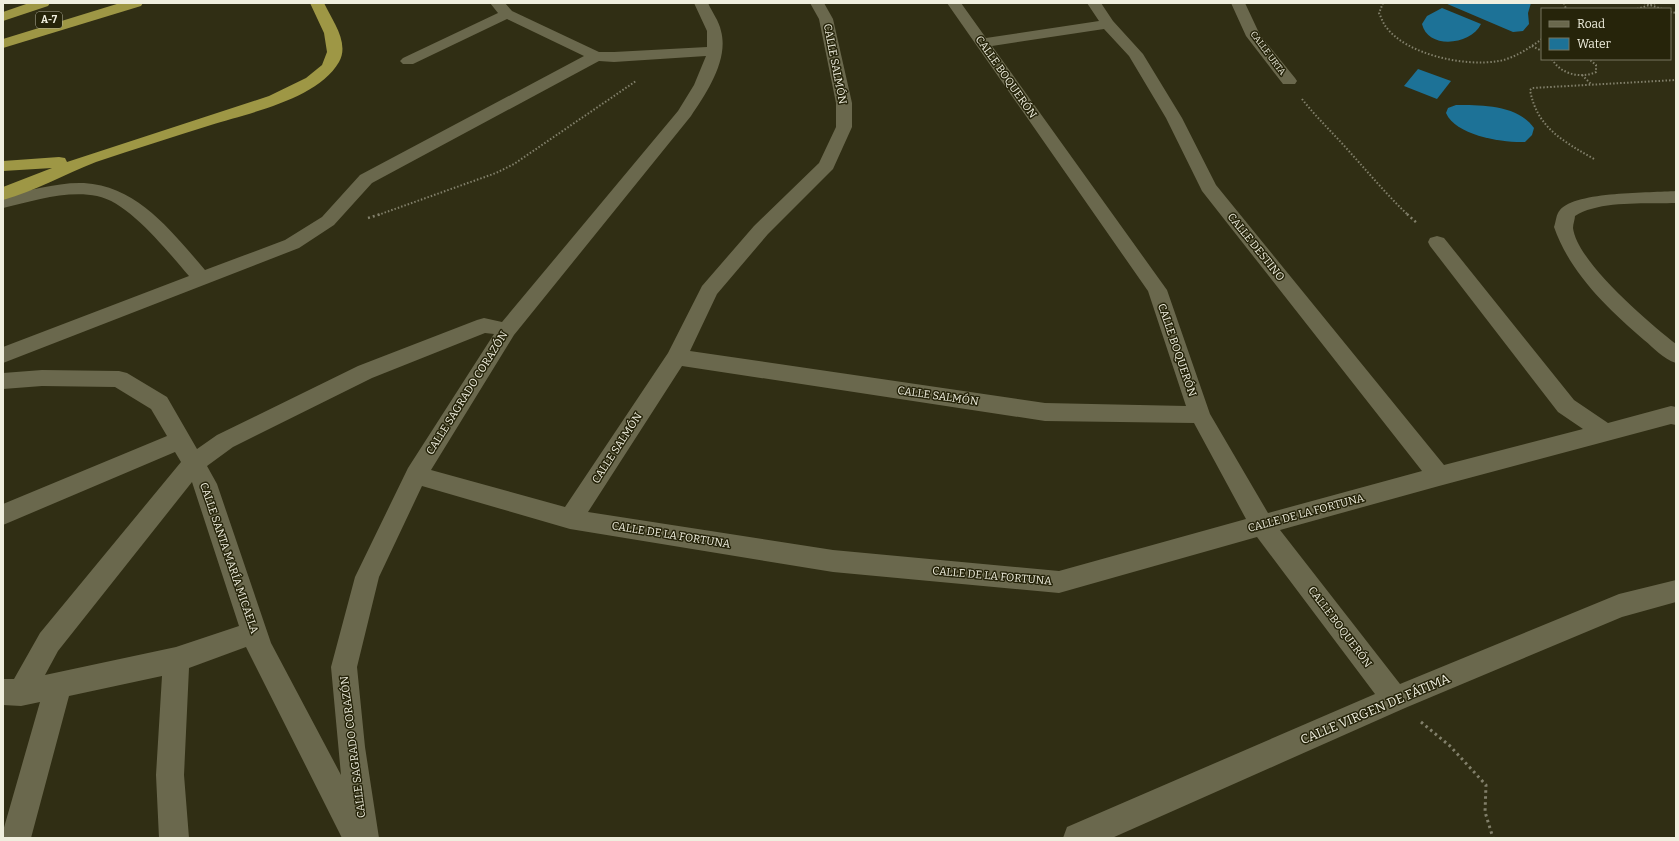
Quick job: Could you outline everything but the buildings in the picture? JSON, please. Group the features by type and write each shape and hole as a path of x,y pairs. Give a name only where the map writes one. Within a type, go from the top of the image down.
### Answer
{"highway":[{"path":"3,9 18,3"},
{"name":"A-7","path":"3,17 43,3"},
{"name":"A-7","path":"3,37 96,3"},
{"path":"3,44 79,19 136,3"},
{"path":"3,194 63,168 275,99 305,85 322,74 331,64 336,51 324,16 316,3"},
{"path":"302,6 333,39"},
{"path":"3,166 56,162 136,143"}],"street":[{"name":"CALLE SAGRADO CORAZÓN","path":"364,838 351,747 344,667 367,577 416,475 507,330 685,113 707,76 714,51 715,32 701,3"},
{"name":"CALLE SALMÓN","path":"570,519 677,357 709,291 761,230 827,165 844,127 844,103 826,19 817,3"},
{"name":"CALLE BOQUERÓN","path":"954,3 1157,290 1200,416 1262,525 1395,699"},
{"name":"CALLE DESTINO","path":"1094,3 1108,24 1135,54 1174,118 1208,187 1439,476"},
{"name":"CALLE URTA","path":"1238,3 1253,36 1289,81"},
{"path":"408,61 502,9 596,56 614,57 714,51"},
{"path":"982,43 1108,24"},
{"path":"3,355 292,244 328,221 366,179 596,56"},
{"path":"3,202 52,192 82,189 107,193 125,202 163,234 202,279"},
{"path":"1676,197 1594,202 1577,206 1567,214 1562,225 1565,238 1602,288 1630,318 1676,355"},
{"path":"1437,242 1566,406 1604,432"},
{"path":"12,692 49,642 193,463 225,441 365,372 484,325 507,330"},
{"name":"CALLE SALMÓN","path":"677,357 1044,412 1200,416"},
{"name":"CALLE SANTA MARÍA MICAELA","path":"3,381 42,378 119,379 159,403 205,484 259,647 358,838"},
{"name":"CALLE DE LA FORTUNA","path":"416,475 570,519 833,562 1059,582 1439,476 1671,415 1676,416"},
{"path":"3,515 181,440"},
{"name":"CALLE VIRGEN DE FÁTIMA","path":"1078,838 1395,699 1619,606 1676,591"},
{"path":"12,692 58,685 176,660 255,632"},
{"path":"174,838 170,775 176,660"},
{"path":"16,838 58,685"}],"path":[{"path":"1383,3 1379,13 1382,23 1393,35 1409,45 1430,54 1454,60 1478,62 1499,61 1515,56 1541,40"},
{"path":"1644,3 1659,8"},
{"path":"1640,8 1656,3"},
{"path":"1532,46 1541,50"},
{"path":"328,221 359,221 496,173 514,164 665,62 667,53"},
{"path":"1552,60 1555,65 1560,68 1581,75 1588,75 1596,72 1596,65 1590,60"},
{"path":"1581,75 1591,84"},
{"path":"1594,159 1566,142 1545,124 1533,106 1530,90 1536,86 1676,80"},
{"path":"1289,81 1316,117 1347,149 1386,194 1437,242"},
{"path":"1395,699 1450,746 1486,785 1485,812 1493,838"}],"water":[{"path":"1445,3 1531,3 1528,13 1529,24 1523,31 1513,32"},
{"path":"1442,8 1481,24 1476,31 1468,37 1460,40 1450,42 1432,38 1426,32 1422,24 1427,16"},
{"path":"1418,69 1451,81 1437,99 1404,86"},
{"path":"1456,105 1488,106 1509,111 1527,120 1534,128 1532,135 1525,142 1516,142 1493,139 1470,133 1451,121 1446,113 1448,108"}]}
